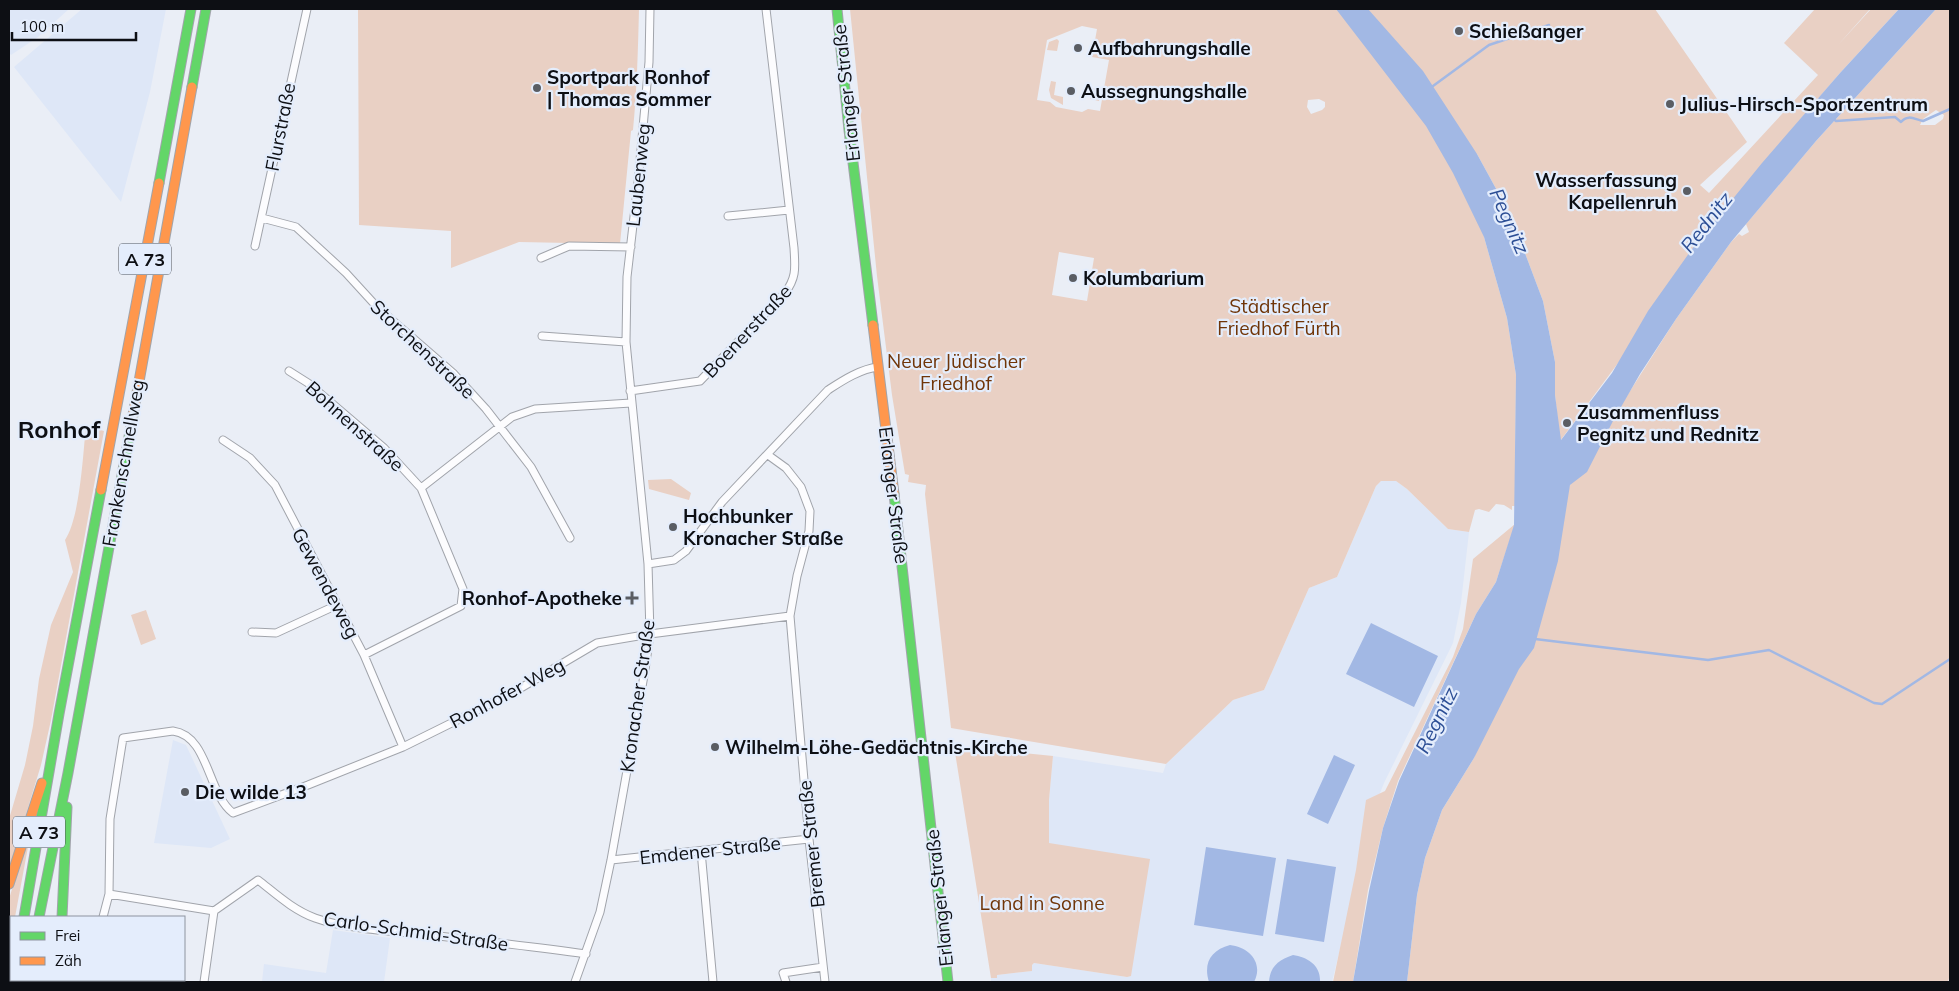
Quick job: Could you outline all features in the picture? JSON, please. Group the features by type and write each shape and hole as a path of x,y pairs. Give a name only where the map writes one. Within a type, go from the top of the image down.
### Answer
{"main road":[{"name":"Frankenschnellweg","path":"24,916 191,9"},
{"name":"Frankenschnellweg","path":"39,916 68,773 206,9"},
{"name":"Erlanger Straße","path":"837,9 849,130 897,517 948,982"},
{"path":"9,884 54,747"},
{"path":"62,916 68,773"}],"street":[{"name":"Flurstraße","path":"255,246 306,9"},
{"name":"Laubenweg","path":"648,564 626,342 627,277 649,62 650,9"},
{"name":"Boenerstraße","path":"630,392 700,382 785,293 792,283 795,272 794,248 766,9"},
{"path":"728,216 789,210"},
{"name":"Storchenstraße","path":"262,218 296,227 346,273 378,308 454,374 486,409 531,467 570,538"},
{"path":"541,258 569,246 631,247"},
{"path":"542,336 626,342"},
{"path":"648,564 674,560 686,551 711,515 828,390 866,370 878,367"},
{"name":"Bohnenstraße","path":"290,371 308,383 384,448 421,488 463,589 461,606 364,655"},
{"path":"421,488 512,417 535,409 631,403"},
{"name":"Gewendeweg","path":"223,440 250,458 275,485 364,655 403,747"},
{"name":"Bremer Straße","path":"768,454 786,468 801,487 810,511 809,531 797,576 790,616 809,840 825,982"},
{"name":"Kronacher Straße","path":"575,982 600,912 645,670 650,634 648,564"},
{"path":"252,632 276,633 337,605"},
{"name":"Ronhofer Weg","path":"109,894 110,820 123,738 173,731 182,732 195,743 222,803 234,812 403,747 514,692 597,643 650,634 790,616"},
{"name":"Emdener Straße","path":"611,860 809,840"},
{"path":"700,851 713,982"},
{"name":"Carlo-Schmid-Straße","path":"214,911 258,880 287,903 315,918 395,931 533,946 586,954"},
{"path":"103,916 109,894 214,911 204,982"},
{"path":"786,982 784,972 823,967"}],"shaded area":[{"path":"9,9 69,9 38,37 11,55 9,53"},
{"path":"82,9 166,9 150,92 121,202 14,67"},
{"path":"1381,481 1396,481 1407,489 1448,529 1469,532 1461,603 1453,643 1384,783 1374,808 1332,982 991,982 991,978 997,978 997,975 1032,971 1034,963 1127,977 1049,843 1049,800 1053,756 1163,773 1166,764 1233,700 1264,690 1309,588 1337,577 1376,486"},
{"name":"Die wilde 13","path":"173,740 186,745 230,839 211,848 154,843"},
{"path":"333,930 390,938 384,982 262,982 264,964 326,973"}],"green space":[{"path":"358,9 639,9 633,130 631,131 620,244 519,242 451,268 451,231 359,225"},
{"name":"Städtischer Friedhof Fürth","path":"850,9 1655,9 1747,142 1700,185 1709,193 1818,75 1784,43 1815,9 1870,9 1838,45 1871,9 1899,9 1793,128 1560,441 1555,395 1555,362 1543,301 1511,216 1477,154 1484,237 1507,318 1516,375 1515,506 1512,506 1512,510 1504,505 1496,504 1489,512 1479,509 1475,510 1469,532 1448,529 1407,489 1396,481 1381,481 1376,486 1337,577 1309,588 1264,690 1233,700 1166,764 951,728 925,494 926,485 908,482 909,475 905,474 892,395 877,276","holes":["1082,26 1097,29 1092,57 1109,60 1100,111 1088,109 1082,112 1056,107 1050,102 1037,100 1047,40","1319,99 1325,102 1325,107 1311,114 1307,107 1308,100","1059,252 1094,258 1087,301 1052,295"]},
{"path":"1936,9 1950,9 1950,974 1948,982 1407,982 1417,895 1425,858 1442,810 1474,758 1570,485 1676,319 1731,242 1739,234 1742,236 1749,232 1746,224 1816,141","holes":["1936,110 1944,115 1943,119 1935,125 1920,125 1923,119"]},
{"path":"1057,39 1059,41 1057,51 1047,50 1049,42"},
{"path":"1051,81 1056,82 1054,95 1063,97 1063,105 1051,98 1049,90"},
{"path":"1092,88 1101,90 1099,101 1090,99"},
{"path":"86,426 104,431 51,720 41,765 9,870 9,819 25,765 33,726 39,679 51,625 73,572 65,540 70,530 77,502"},
{"path":"671,479 691,493 689,500 649,489 648,480"},
{"path":"1515,524 1496,582 1476,614 1398,781 1383,828 1368,890 1353,982 1333,982 1356,870 1366,800 1385,791 1453,657 1463,629 1473,559"},
{"path":"146,610 156,639 141,645 131,615"},
{"name":"Land in Sonne","path":"954,746 1053,756 1049,800 1049,843 1150,859 1131,976 1127,977 1034,963 1032,971 997,975 997,978 991,978"},
{"path":"25,846 28,847 15,916 10,916 9,949 9,899"}],"water":[{"path":"1336,9 1368,9 1423,71 1477,154 1511,216 1543,301 1555,362 1555,395 1561,440 1612,373 1648,311 1692,249 1762,163 1840,73 1899,9 1936,9 1816,141 1731,242 1676,319 1640,374 1587,472 1570,485 1558,561 1534,648 1519,669 1474,758 1442,810 1425,858 1417,895 1407,982 1353,982 1369,891 1383,828 1399,781 1476,614 1496,582 1514,525 1516,375 1507,318 1484,237 1453,173 1426,126"},
{"path":"1371,623 1438,656 1414,707 1346,674"},
{"path":"1334,755 1355,765 1328,824 1307,814"},
{"path":"1206,847 1276,858 1263,936 1194,925"},
{"path":"1287,859 1336,867 1324,942 1275,934"},
{"path":"1230,945 1243,949 1253,957 1257,968 1254,982 1209,982 1207,969 1210,958 1218,950"},
{"path":"1293,955 1308,960 1316,967 1320,976 1320,982 1269,982 1273,968 1283,959"}],"waterway":[{"path":"1433,86 1489,45 1549,25"},
{"path":"1832,118 1836,121 1895,117 1901,122 1906,118 1923,121 1950,109"},
{"path":"1535,639 1708,660 1769,650 1874,703 1882,704 1950,659"}],"traffic: fast":[{"path":"159,183 191,9"},
{"path":"192,87 206,9"},
{"path":"837,9 849,130 873,325"},
{"path":"39,916 68,773 133,415"},
{"path":"24,916 59,714 101,490"},
{"path":"894,494 948,982"},
{"path":"62,916 67,807"}],"traffic: slow":[{"path":"133,415 192,87"},
{"path":"101,490 159,183"},
{"path":"873,325 894,494"},
{"path":"9,884 42,783"}],"place":[{"name":"Schießanger","path":"1459,31"},
{"name":"Aufbahrungshalle","path":"1078,48"},
{"name":"Sportpark Ronhof | Thomas Sommer","path":"537,88"},
{"name":"Aussegnungshalle","path":"1071,91"},
{"name":"Julius-Hirsch-Sportzentrum","path":"1670,104"},
{"name":"Wasserfassung Kapellenruh","path":"1687,191"},
{"name":"Kolumbarium","path":"1073,278"},
{"name":"Zusammenfluss Pegnitz und Rednitz","path":"1567,423"},
{"name":"Hochbunker Kronacher Straße","path":"673,527"},
{"name":"Ronhof-Apotheke","path":"632,598"},
{"name":"Wilhelm-Löhe-Gedächtnis-Kirche","path":"715,747"},
{"name":"Die wilde 13","path":"185,792"}],"district":[{"name":"Ronhof","path":"59,429"}],"water label":[{"name":"Pegnitz","path":"1510,221"},
{"name":"Rednitz","path":"1706,222"},
{"name":"Regnitz","path":"1436,720"}],"park label":[{"name":"Neuer Jüdischer Friedhof","path":"956,372"}]}
